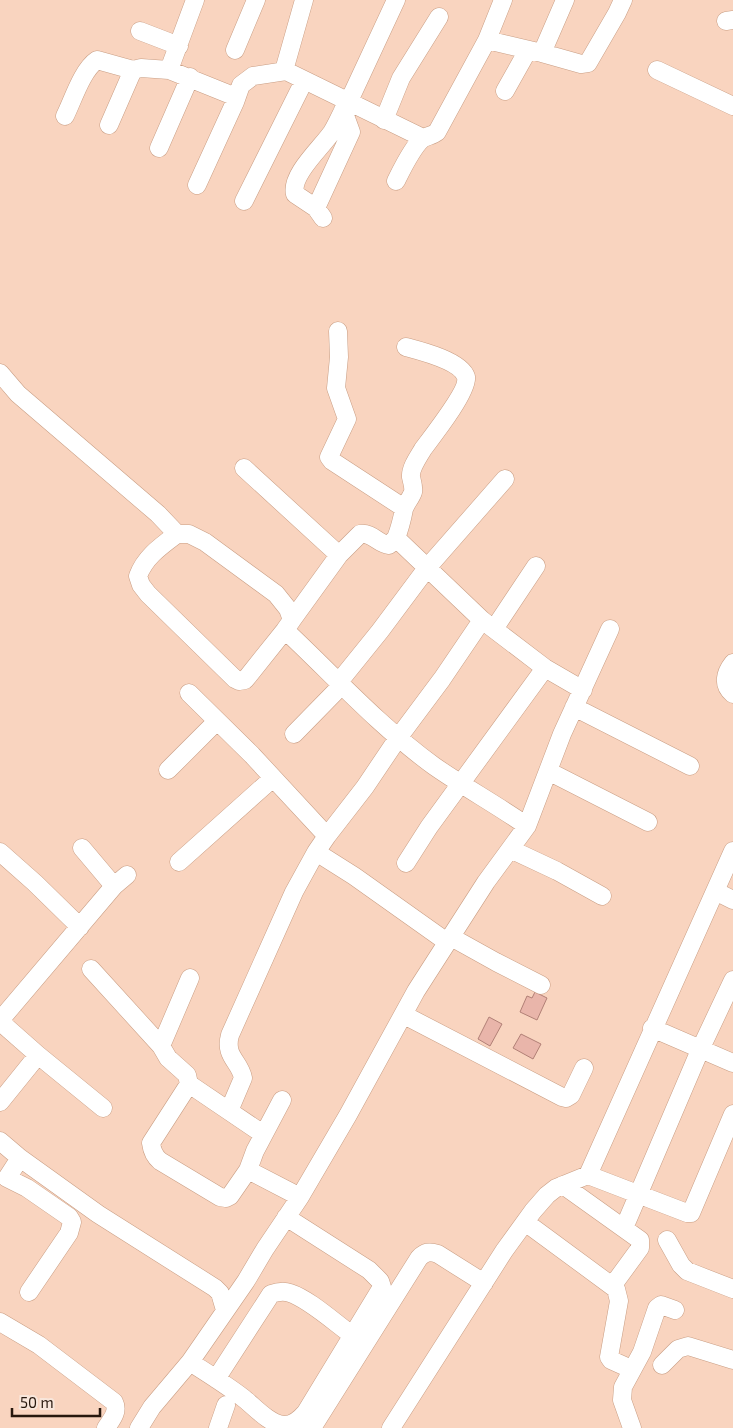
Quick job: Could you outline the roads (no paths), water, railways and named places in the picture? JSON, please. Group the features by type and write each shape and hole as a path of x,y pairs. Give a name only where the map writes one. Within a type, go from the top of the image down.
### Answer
{"street":[{"path":"169,70 194,0"},
{"path":"235,50 256,0"},
{"path":"286,71 285,67 304,0"},
{"path":"346,106 352,132 320,213 295,194 295,186 309,159 332,132 396,0"},
{"path":"197,185 241,85 253,76 286,71 346,106 384,120 423,138 432,136 437,132 487,40 503,0"},
{"path":"505,91 535,51 565,0"},
{"path":"487,40 581,64 588,62 617,14 622,0"},
{"path":"384,120 401,78 439,17"},
{"path":"140,31 179,46"},
{"path":"65,116 86,71 97,60 134,70 141,68 169,70 236,97"},
{"path":"109,125 134,70"},
{"path":"657,70 733,106"},
{"path":"159,148 190,77"},
{"path":"244,201 304,81"},
{"path":"396,181 423,138"},
{"path":"338,331 340,357 336,388 347,418 329,457 332,461 404,508"},
{"path":"406,347 433,354 461,369 466,376 466,380 464,388 422,451 411,472 413,492 404,508 403,521 396,538 386,546 369,535 360,534 339,555 289,625 245,680 239,682 148,594 141,585 138,576 141,566 152,554 177,534 189,534 205,542 276,594 288,609 289,625 340,685 398,738 434,766 527,826"},
{"path":"0,373 18,394 151,508 177,534"},
{"path":"0,394 18,394"},
{"path":"244,468 339,555"},
{"path":"294,734 340,685 427,568 505,479"},
{"path":"396,538 488,624 545,668 583,690"},
{"path":"229,1111 242,1078 242,1073 232,1059 229,1050 230,1035 294,892 316,852 442,679 536,566"},
{"path":"139,1428 152,1407 190,1362 246,1281 300,1197 416,991 527,826 574,708 610,629"},
{"path":"733,663 726,677 726,684 727,689 733,694"},
{"path":"406,863 461,783 545,668"},
{"path":"189,693 252,755 327,836"},
{"path":"574,708 690,766"},
{"path":"168,770 217,721"},
{"path":"548,771 648,822"},
{"path":"179,862 273,778"},
{"path":"82,848 120,881 1,1020 4,1026 103,1108"},
{"path":"510,849 557,871 602,896"},
{"path":"588,1175 652,1028 733,851"},
{"path":"0,852 80,927"},
{"path":"316,852 449,940 541,984"},
{"path":"715,891 733,900"},
{"path":"90,970 161,1046 168,1058 187,1075 189,1084 263,1134"},
{"path":"161,1046 190,978"},
{"path":"624,1228 700,1050 733,980"},
{"path":"404,1015 562,1097 566,1098 571,1095 584,1068"},
{"path":"652,1028 733,1063"},
{"path":"0,1102 38,1055"},
{"path":"189,1084 151,1143 156,1158 220,1197 226,1198 248,1170 263,1134 282,1100"},
{"path":"391,1428 484,1283 525,1222 547,1195 556,1188 588,1175 662,1204 691,1213 733,1114"},
{"path":"0,1140 20,1158 98,1214 215,1288 220,1293 225,1310"},
{"path":"20,1158 4,1183 34,1193 69,1217 72,1222 69,1233 29,1292"},
{"path":"248,1170 300,1197"},
{"path":"563,1185 640,1240 640,1248 613,1285"},
{"path":"190,1362 242,1397 273,1422 284,1425 290,1424 299,1421 306,1412 382,1287 380,1281 369,1270 286,1217"},
{"path":"525,1222 613,1285 618,1294 619,1301 608,1357 632,1370"},
{"path":"667,1240 681,1265 687,1271 733,1289"},
{"path":"312,1428 419,1258 424,1253 438,1254 484,1283"},
{"path":"216,1379 271,1294 289,1292 307,1302 352,1335"},
{"path":"632,1428 622,1400 623,1387 642,1352 657,1308 661,1305 666,1305 675,1310"},
{"path":"0,1322 39,1345 114,1402 116,1411 106,1428"},
{"path":"662,1365 678,1349 688,1346 733,1360"},
{"path":"218,1428 226,1405"}]}
